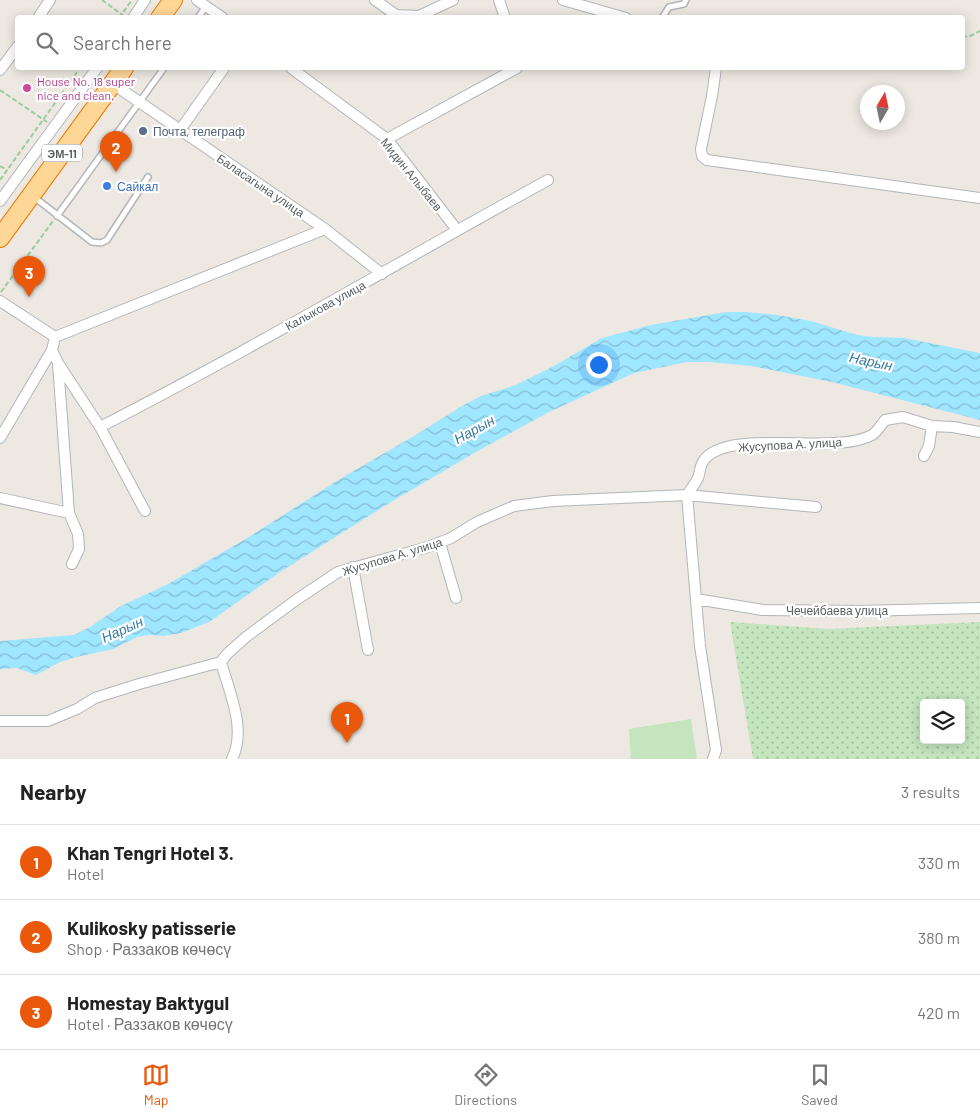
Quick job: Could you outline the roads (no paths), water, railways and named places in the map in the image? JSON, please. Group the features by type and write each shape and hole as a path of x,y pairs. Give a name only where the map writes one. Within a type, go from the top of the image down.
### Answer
{"highway":[{"path":"162,15 173,0"},
{"name":"ЭМ-11","path":"0,238 123,70"}],"street":[{"path":"135,15 145,0"},
{"path":"375,0 396,15"},
{"path":"421,15 453,0"},
{"path":"499,0 504,15"},
{"path":"562,0 615,15"},
{"path":"39,15 45,2"},
{"path":"202,3 219,15"},
{"path":"0,70 15,50"},
{"path":"0,201 96,70"},
{"path":"180,130 223,70"},
{"name":"Мидин Алыбаев","path":"293,70 387,139 457,230"},
{"path":"387,139 513,70"},
{"path":"716,70 701,149 702,156 707,160 980,198"},
{"name":"Баласагына улица","path":"113,84 325,229 382,274"},
{"name":"Калыкова улица","path":"100,427 382,274 548,180"},
{"path":"55,337 325,229"},
{"path":"0,302 55,337"},
{"path":"0,438 52,350 55,337"},
{"path":"52,350 58,363 100,427 145,511"},
{"path":"58,363 69,513 78,534 79,549 72,564"},
{"name":"Жусупова А. улица","path":"221,662 246,637 338,572 440,543 477,522 514,506 553,501 687,495 698,478 703,461 717,449 771,443 823,443 857,440 874,434 885,420 903,417 932,426 953,427 980,432"},
{"path":"924,456 929,446 932,426"},
{"path":"713,759 716,750 700,646 687,495 816,508"},
{"path":"0,498 69,513"},
{"path":"440,543 456,598"},
{"path":"353,567 368,650"},
{"name":"Чечейбаева улица","path":"696,599 763,610 861,611 980,608"},
{"path":"0,721 48,721 104,695 221,662 238,725 238,740 232,759"}],"lane":[{"path":"664,15 669,7 684,4 686,0"},
{"path":"57,216 163,70"},
{"path":"31,195 92,242 101,243 107,240 148,177"}],"water":[{"name":"Нарын","path":"726,312 777,315 811,321 857,335 904,338 980,353 980,420 832,382 752,366 687,362 634,373 549,412 481,449 391,502 280,572 209,622 181,633 137,637 113,649 60,662 36,675 17,668 0,669 0,641 74,635 90,627 121,606 168,584 244,540 340,479 481,396 516,385 554,366 602,338 651,325"}],"place":[{"name":"House No. 18 super nice and clean.","path":"27,88"},
{"name":"Почта, телеграф","path":"143,131"},
{"name":"Kulikosky patisserie","path":"116,172"},
{"name":"Сайкал","path":"107,186"},
{"name":"Homestay Baktygul","path":"29,297"},
{"name":"Khan Tengri Hotel 3.","path":"347,743"}]}
